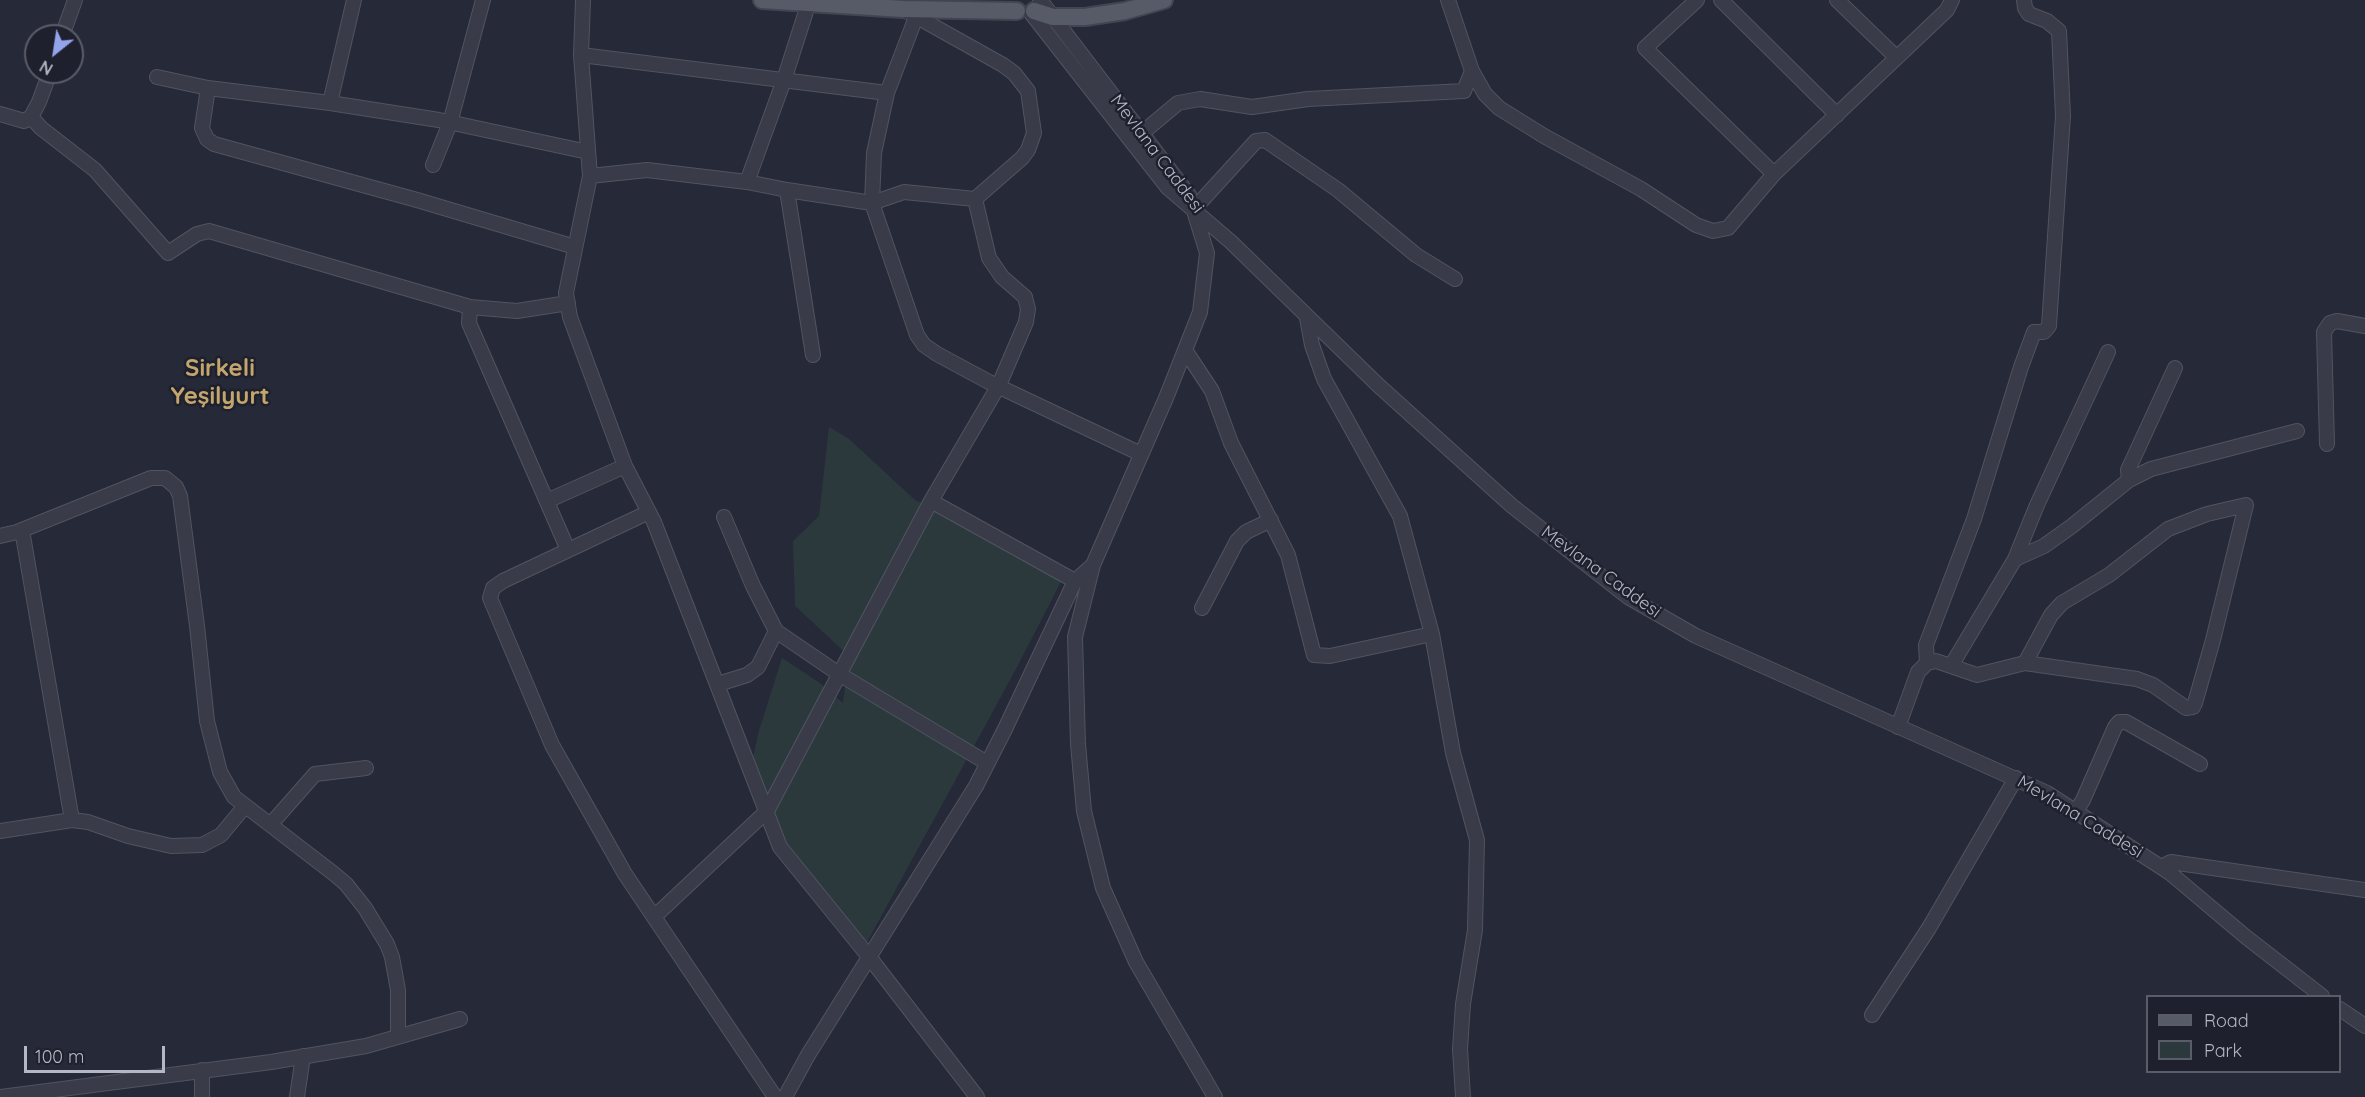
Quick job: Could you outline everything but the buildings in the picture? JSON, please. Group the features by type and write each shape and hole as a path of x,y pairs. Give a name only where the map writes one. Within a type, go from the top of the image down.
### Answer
{"main road":[{"path":"762,0 809,2 909,13 1029,6 1053,17 1085,17 1125,11 1164,0"}],"street":[{"path":"66,24 75,0"},
{"path":"330,103 354,0"},
{"path":"433,165 450,123 483,0"},
{"path":"583,0 581,55 590,176 566,292 570,317 625,466 649,512 780,847 870,958 977,1097"},
{"path":"1448,0 1472,71 1485,94 1499,108 1708,230 1718,231 1728,228 1774,174 1947,10 1952,0"},
{"path":"1697,0 1645,48 1774,174"},
{"path":"1720,0 1836,115"},
{"path":"1837,0 1896,57"},
{"path":"1927,663 1926,645 1974,519 2034,332 2044,332 2049,326 2063,116 2059,31 2047,21 2029,14 2024,0"},
{"path":"747,182 809,2"},
{"path":"1029,6 1138,137 1178,103 1200,99 1252,107 1308,99 1464,91 1472,71"},
{"path":"590,176 647,170 747,182 872,203 904,192 975,199 1022,158 1028,150 1034,133 1028,91 1014,73 1003,65 909,13 886,93 874,153 872,203 920,340 933,352 1141,454"},
{"name":"Mevlana Caddesi","path":"1053,17 1138,137 1168,188 1194,208 1378,385 1512,506 1628,597 1696,636 2047,793 2161,867 2321,995"},
{"path":"581,55 854,91 886,93"},
{"path":"158,77 208,88 330,103 450,123 588,152"},
{"path":"0,114 24,120 31,117 46,84"},
{"path":"208,88 202,128 207,139 214,144 417,200 575,247"},
{"path":"31,117 41,128 95,170 168,253 197,234 213,232 470,307 517,311 568,303"},
{"path":"1215,1097 1136,962 1103,888 1084,811 1078,744 1075,637 1093,565 1200,312 1207,253 1194,208 1256,141 1265,140 1338,190 1416,255 1455,279"},
{"path":"787,190 813,355"},
{"path":"654,917 767,811 931,501 999,385 1026,322 1029,309 1020,291 1002,278 993,266 984,240 975,199"},
{"path":"470,307 469,323 567,550"},
{"path":"1307,318 1312,345 1324,379 1400,516 1432,634 1453,753 1477,840 1475,930 1463,1004 1461,1038 1463,1097"},
{"path":"2327,444 2324,332 2327,325 2337,321 2365,326"},
{"path":"1185,350 1212,391 1231,443 1288,555 1314,655 1330,656 1432,634"},
{"path":"1951,666 2014,559 2108,352"},
{"path":"2128,480 2128,470 2175,368"},
{"path":"2014,559 2044,546 2128,480 2163,464 2297,431"},
{"path":"547,501 625,466"},
{"path":"0,536 22,530 151,478 160,477 173,483 180,496 207,721 216,760 226,786 244,806 271,824 346,884 365,908 387,944 396,974 399,1036"},
{"path":"931,501 1075,581"},
{"path":"1898,727 1918,672 1927,663 1936,661 1977,675 2025,663 2137,680 2152,685 2186,708 2193,707 2213,640 2246,505 2199,517 2168,529 2109,575 2069,598 2051,615 2025,663"},
{"path":"649,512 503,581 493,588 490,598 552,745 626,874 775,1097"},
{"path":"724,517 753,586 776,631 839,674 987,763"},
{"path":"1202,608 1237,541 1246,532 1271,520"},
{"path":"22,530 72,820"},
{"path":"785,1097 808,1055 870,958 987,763 1075,581 1093,565"},
{"path":"718,684 747,675 758,667 776,631"},
{"path":"2076,811 2084,800 2115,727 2120,722 2126,722 2200,764"},
{"path":"271,824 315,774 366,768"},
{"path":"1872,1015 1929,928 2016,778"},
{"path":"0,831 72,820 88,822 128,836 171,846 202,845 221,835 244,806"},
{"path":"2161,867 2171,862 2365,890"},
{"path":"2341,1011 2365,1026"},
{"path":"0,1097 111,1090 202,1070 366,1046 460,1018"},
{"path":"297,1097 303,1056"},
{"path":"202,1070 202,1097"}],"green space":[{"path":"829,427 848,438 915,500 985,530 1064,576 865,946 789,849 753,758 758,734 782,658 820,683 843,703 849,656 795,606 793,541 819,516"}],"district":[{"name":"Sirkeli Yeşilyurt","path":"220,383"}]}
